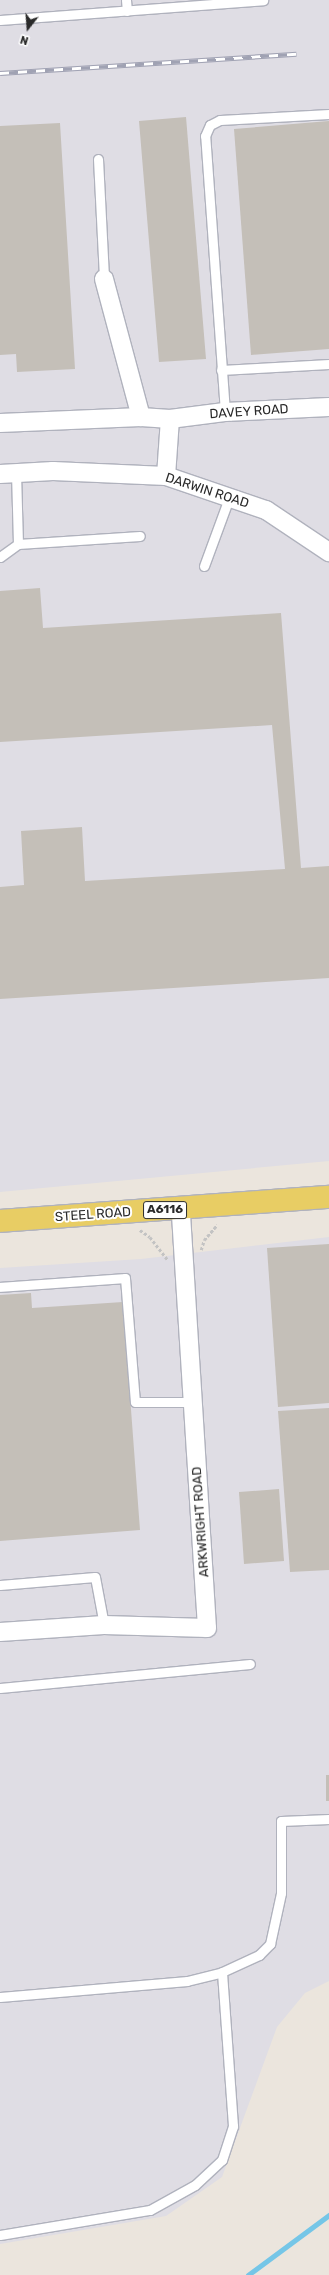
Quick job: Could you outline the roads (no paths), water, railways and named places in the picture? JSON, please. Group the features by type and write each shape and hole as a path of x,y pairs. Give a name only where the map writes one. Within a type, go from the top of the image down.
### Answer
{"main road":[{"name":"STEEL ROAD","path":"0,1221 181,1209 329,1197"}],"street":[{"path":"104,279 141,417"},
{"name":"DAVEY ROAD","path":"0,423 141,417 170,419 225,412 329,407"},
{"path":"166,476 170,419"},
{"name":"DARWIN ROAD","path":"8,474 166,476 266,510 329,552"},
{"name":"ARKWRIGHT ROAD","path":"0,1632 104,1625 207,1628 181,1209"}],"lane":[{"path":"126,0 127,11"},
{"path":"0,20 263,0"},
{"path":"225,412 205,136 210,125 220,120 329,114"},
{"path":"98,159 104,279"},
{"path":"221,370 329,364"},
{"path":"8,474 18,544"},
{"path":"204,566 229,498"},
{"path":"0,557 18,544 140,536"},
{"path":"0,1287 125,1278 135,1402 193,1402"},
{"path":"0,1585 95,1577 104,1625"},
{"path":"0,1688 250,1664"},
{"path":"0,1997 187,1981 222,1972 259,1955 270,1944 281,1893 281,1821 329,1819"},
{"path":"0,2235 150,2210 195,2185 222,2160 233,2126 222,1972"}],"waterway":[{"path":"248,2275 329,2215"}],"railway":[{"path":"0,73 296,54"}]}
